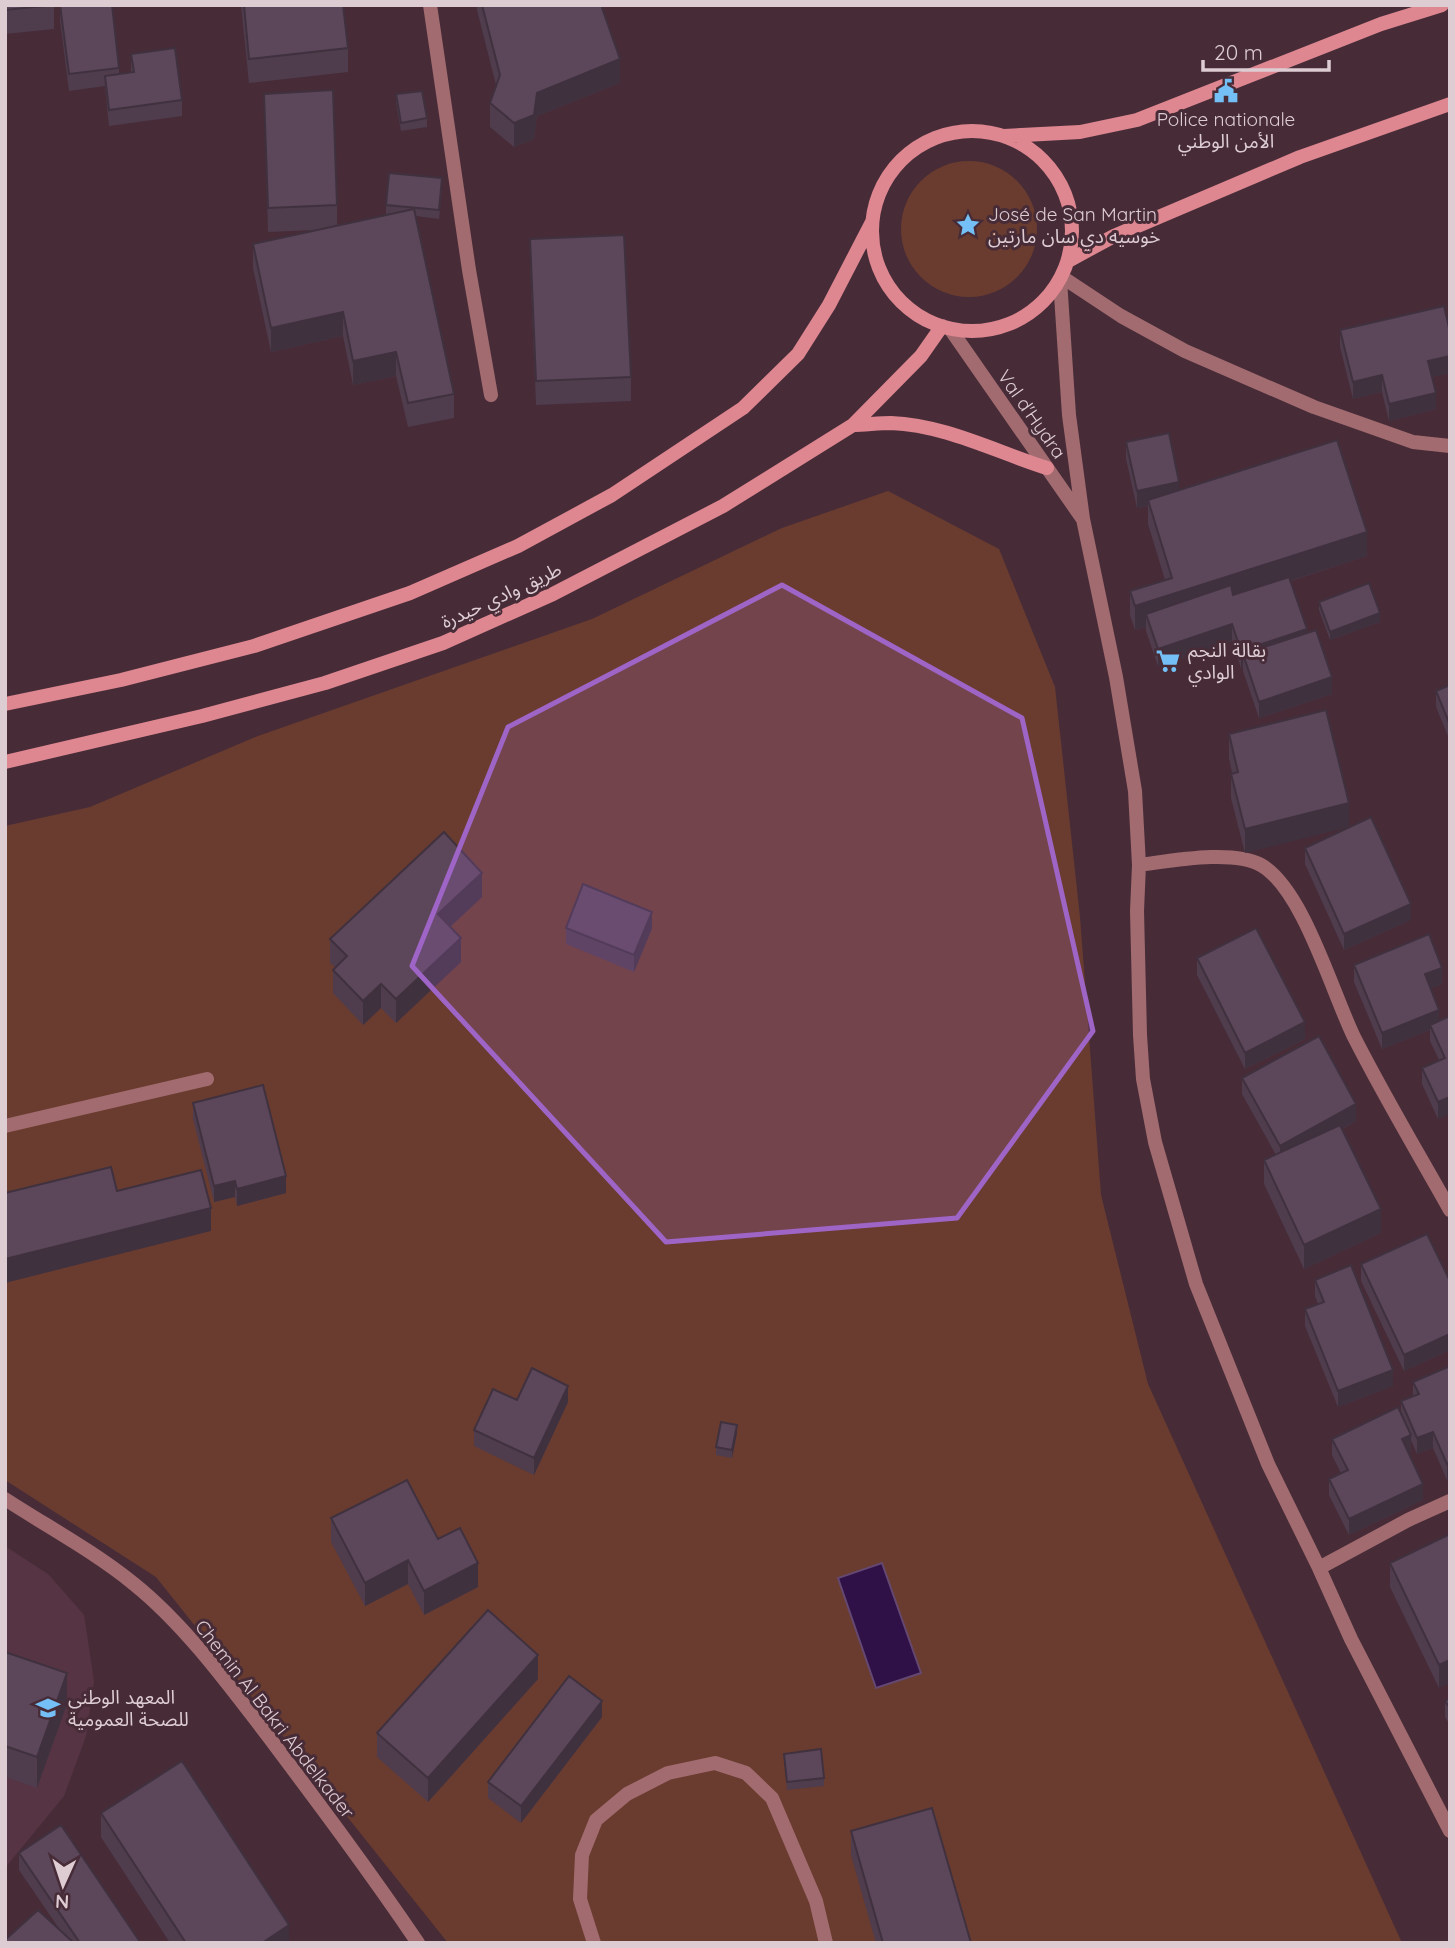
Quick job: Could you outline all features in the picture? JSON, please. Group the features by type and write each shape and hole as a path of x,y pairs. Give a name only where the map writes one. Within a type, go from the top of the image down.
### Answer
{"main road":[{"path":"1003,136 1031,150 1053,172 1069,210 1072,230 1068,261 1061,278 1037,308 1011,324 981,331 946,328 924,319 901,302 883,279 874,252 872,222 879,194 894,168 916,148 943,136 973,131 1003,136 1080,132 1137,120 1381,24 1442,5"},
{"path":"1068,261 1114,236 1300,157 1450,104"},
{"name":"طريق وادي حيدرة","path":"5,704 121,680 254,646 410,593 518,546 612,495 743,408 798,354 829,305 872,222"},
{"name":"طريق وادي حيدرة","path":"5,762 239,706 325,682 443,643 552,594 723,506 853,425 946,328"},
{"path":"853,425 891,423 968,438 1046,468"}],"street":[{"path":"430,5 469,270 491,395"},
{"path":"1061,278 1121,316 1185,351 1314,407 1413,442 1450,446"},
{"path":"1061,278 1069,415 1083,519 1125,726 1135,791 1139,865 1137,911 1140,1035 1143,1079 1155,1142 1196,1284 1268,1464 1351,1639 1445,1808 1450,1832"},
{"name":"Val d'Hydra","path":"946,328 1083,519"},
{"path":"1139,865 1200,857 1240,859 1259,864 1277,877 1296,901 1354,1036 1450,1210"},
{"path":"5,1126 207,1079"},
{"name":"Chemin Al Bakri Abdelkader","path":"5,1499 102,1561 135,1585 169,1617 231,1688 363,1862 418,1943"},
{"path":"1319,1568 1408,1520 1450,1501"},
{"path":"594,1943 580,1899 582,1854 596,1821 627,1794 668,1773 715,1763 746,1773 772,1798 816,1901 826,1943"}],"highlighted area":[{"path":"782,585 1022,718 1093,1031 957,1218 666,1242 412,966 508,727"}],"shaded area":[{"path":"969,161 995,166 1017,181 1032,203 1037,229 1032,255 1017,277 995,292 969,297 943,292 921,277 906,255 901,229 906,203 921,181 943,166"},
{"path":"888,491 999,549 1055,687 1080,917 1101,1195 1148,1384 1402,1943 448,1943 156,1577 5,1480 5,826 90,807 258,736 592,619 782,528"},
{"name":"المعهد الوطني للصحة العمومية","path":"5,1546 48,1574 84,1615 94,1681 86,1736 64,1796 5,1868"},
{"path":"882,1563 921,1673 876,1688 838,1578"}],"building":[{"path":"5,5 54,5 5,10"},
{"path":"60,5 112,5 119,68 69,74"},
{"path":"244,5 343,5 348,48 249,59"},
{"path":"482,5 601,5 620,59 537,93 534,115 514,123 490,103 500,75"},
{"path":"175,48 182,100 109,110 105,76 134,72 131,54"},
{"path":"333,90 337,205 268,208 264,94"},
{"path":"422,91 427,118 401,123 396,94"},
{"path":"389,173 442,178 439,210 386,205"},
{"path":"414,209 454,394 408,403 396,352 353,361 343,312 271,328 253,244"},
{"path":"624,235 631,377 536,381 530,239"},
{"path":"1444,306 1450,332 1450,356 1428,361 1436,393 1389,404 1382,375 1353,382 1340,330"},
{"path":"1169,433 1179,482 1137,491 1126,442"},
{"path":"1337,440 1367,532 1135,606 1130,591 1172,578 1148,500"},
{"path":"1289,577 1307,629 1241,651 1232,624 1158,649 1146,614 1231,585 1233,595"},
{"path":"1369,583 1380,613 1330,632 1319,602"},
{"path":"1316,630 1332,677 1259,702 1243,654"},
{"path":"1450,685 1450,725 1436,691"},
{"path":"1326,710 1349,803 1245,829 1231,774 1238,772 1229,734"},
{"path":"1371,817 1411,904 1344,934 1305,848"},
{"path":"444,832 482,873 438,914 461,938 396,999 381,984 363,1001 333,970 347,956 330,939"},
{"path":"583,884 652,912 634,955 566,928"},
{"path":"1256,928 1305,1022 1245,1053 1197,958"},
{"path":"1429,934 1442,968 1425,974 1439,1010 1382,1033 1354,965"},
{"path":"1450,1016 1450,1097 1438,1102 1422,1068 1445,1058 1430,1025"},
{"path":"1319,1036 1356,1104 1280,1146 1242,1078"},
{"path":"263,1085 286,1176 237,1189 235,1181 214,1186 193,1103"},
{"path":"1340,1125 1381,1209 1304,1245 1264,1160"},
{"path":"111,1167 117,1191 201,1170 211,1208 5,1259 5,1193"},
{"path":"1427,1234 1450,1281 1450,1334 1404,1355 1361,1264"},
{"path":"1351,1265 1393,1370 1338,1391 1305,1309 1324,1302 1315,1280"},
{"path":"1450,1366 1450,1462 1447,1464 1433,1432 1417,1438 1401,1401 1419,1394 1413,1382"},
{"path":"532,1368 568,1386 534,1458 474,1430 493,1389 517,1400"},
{"path":"1398,1407 1411,1435 1402,1439 1423,1484 1349,1519 1329,1479 1348,1470 1332,1439"},
{"path":"721,1422 737,1425 732,1450 716,1447"},
{"path":"407,1480 438,1539 460,1528 478,1563 424,1591 408,1560 365,1583 331,1518"},
{"path":"1450,1534 1450,1660 1439,1665 1390,1563"},
{"path":"488,1610 538,1655 428,1778 377,1733"},
{"path":"5,1652 67,1673 37,1757 5,1746"},
{"path":"569,1676 602,1701 521,1806 488,1782"},
{"path":"821,1749 824,1778 787,1782 784,1754"},
{"path":"182,1761 289,1925 262,1943 186,1943 101,1813"},
{"path":"932,1808 971,1943 883,1943 851,1831"},
{"path":"61,1825 140,1942 80,1943 19,1853"},
{"path":"38,1910 74,1943 5,1943 5,1940"}],"place":[{"name":"Police nationale الأمن الوطني","path":"1226,91"},
{"name":"José de San Martin خوسيه دي سان مارتين","path":"968,225"},
{"name":"بقالة النجم الوادي","path":"1168,661"},
{"name":"المعهد الوطني للصحة العمومية","path":"48,1708"}]}
